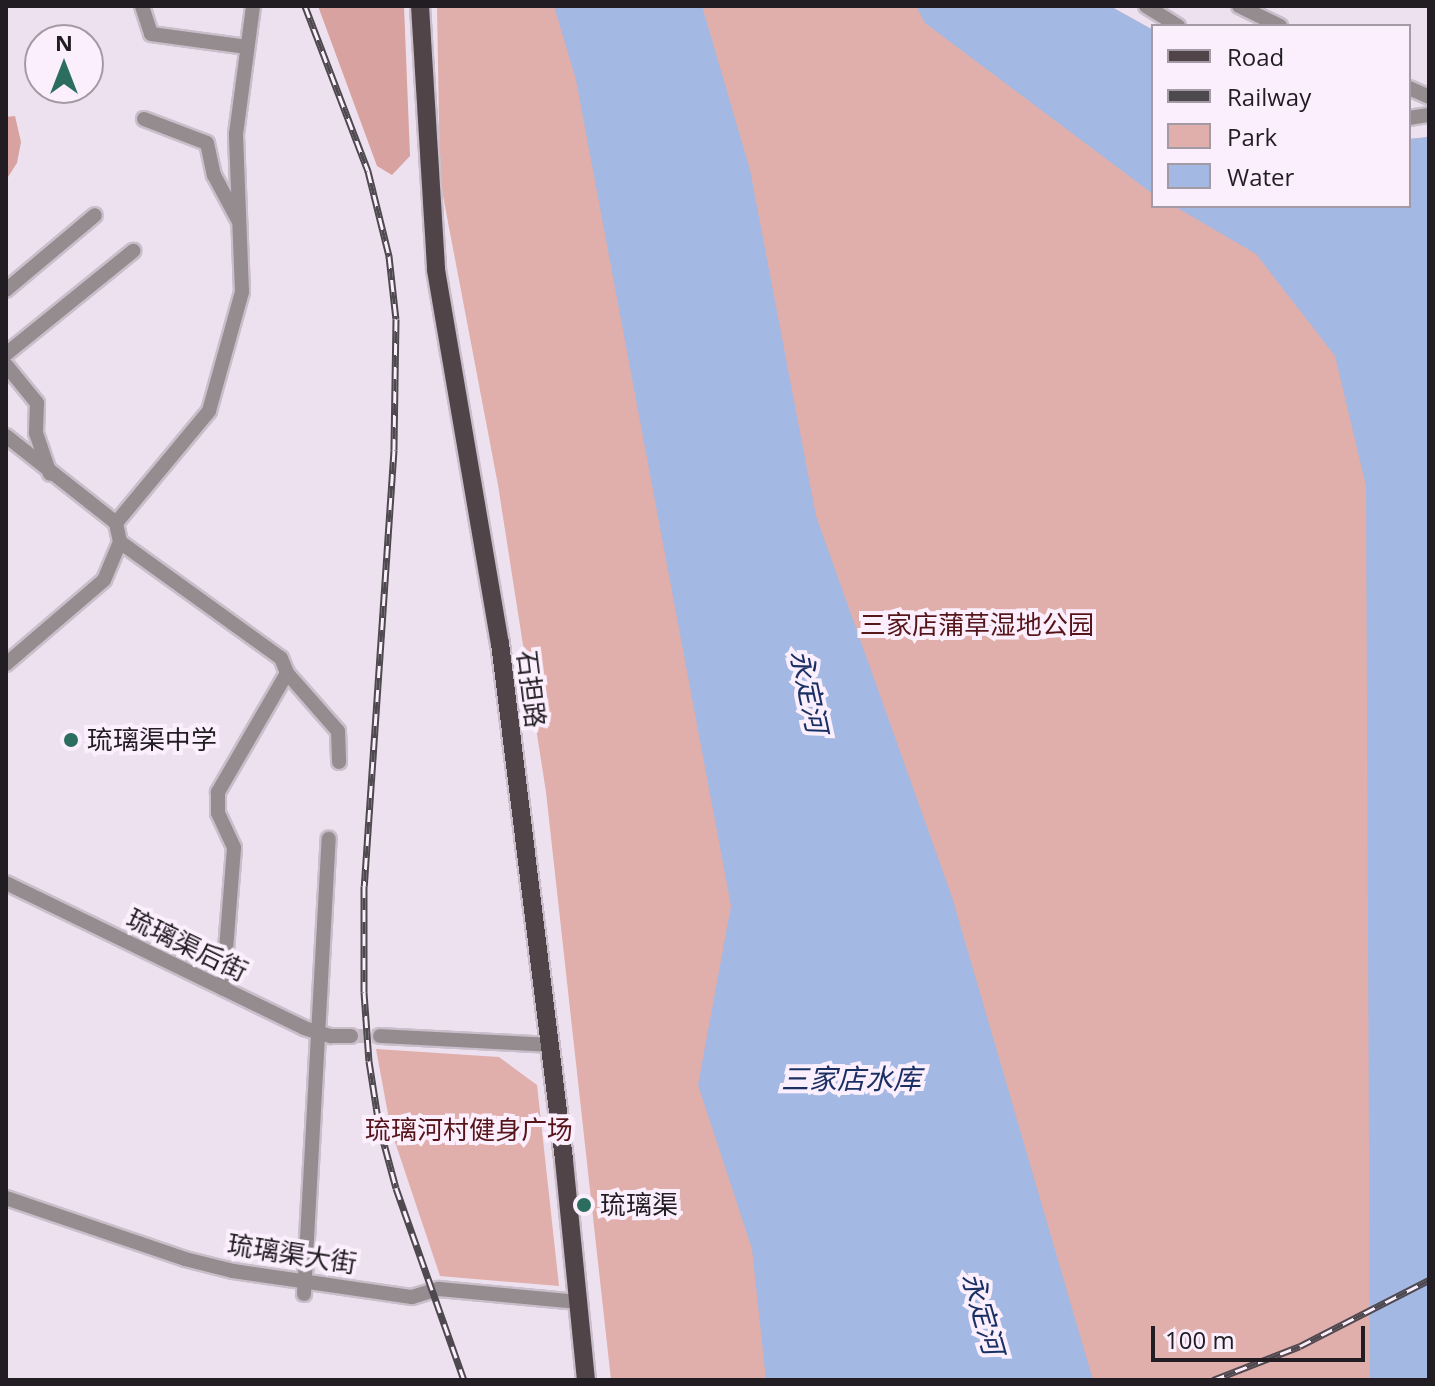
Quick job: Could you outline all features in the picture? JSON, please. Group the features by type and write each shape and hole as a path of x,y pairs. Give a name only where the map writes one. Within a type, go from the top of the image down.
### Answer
{"main road":[{"name":"石担路","path":"420,6 436,270 500,643 550,1045 586,1380"}],"street":[{"path":"142,6 151,34 247,47"},
{"path":"116,523 209,411 242,292 236,134 253,6"},
{"path":"1146,6 1175,24"},
{"path":"1239,6 1276,24"},
{"path":"144,119 207,143 214,175 239,222"},
{"path":"6,290 95,215"},
{"path":"6,354 133,251"},
{"path":"6,365 37,403 36,433 50,474"},
{"path":"6,436 50,474 116,523 120,542 104,580 6,664"},
{"path":"120,542 281,658 287,673 338,731 339,762"},
{"path":"223,989 234,848 218,813 218,792 287,673"},
{"path":"305,1288 329,839"},
{"name":"琉璃渠后街","path":"6,883 317,1032 351,1036"},
{"path":"380,1036 550,1045"},
{"name":"琉璃渠大街","path":"6,1198 185,1259 305,1288 412,1297 439,1289 578,1302"}],"green space":[{"name":"三家店蒲草湿地公园","path":"437,6 1110,6 1151,29 1151,208 1411,208 1411,139 1429,137 1429,1380 611,1380 546,792 498,485 440,180"},
{"name":"琉璃河村健身广场","path":"376,1049 499,1057 537,1085 559,1286 440,1276 391,1130"}],"shaded area":[{"path":"318,6 404,6 410,156 392,175 377,166"},
{"path":"15,116 21,142 17,163 6,180 6,117"}],"water":[{"name":"三家店水库","path":"554,6 702,6 750,170 816,516 952,897 1093,1380 766,1380 752,1249 698,1085 731,906 576,80"},
{"path":"916,6 1110,6 1151,29 1151,192 925,23"},
{"path":"1429,137 1429,1380 1370,1380 1366,486 1335,356 1256,254 1177,208 1411,208 1411,139"}],"tunnel":[{"path":"351,1036 380,1036"}],"railway":[{"path":"305,6 368,171 389,256 396,319 394,450 364,886 364,992 369,1061 379,1125 396,1188 464,1380"},
{"path":"1213,1380 1300,1346 1429,1280"}],"place":[{"name":"琉璃渠中学","path":"71,740"},
{"name":"琉璃渠","path":"584,1205"}],"water label":[{"name":"永定河","path":"810,691"},
{"name":"永定河","path":"984,1313"}]}
